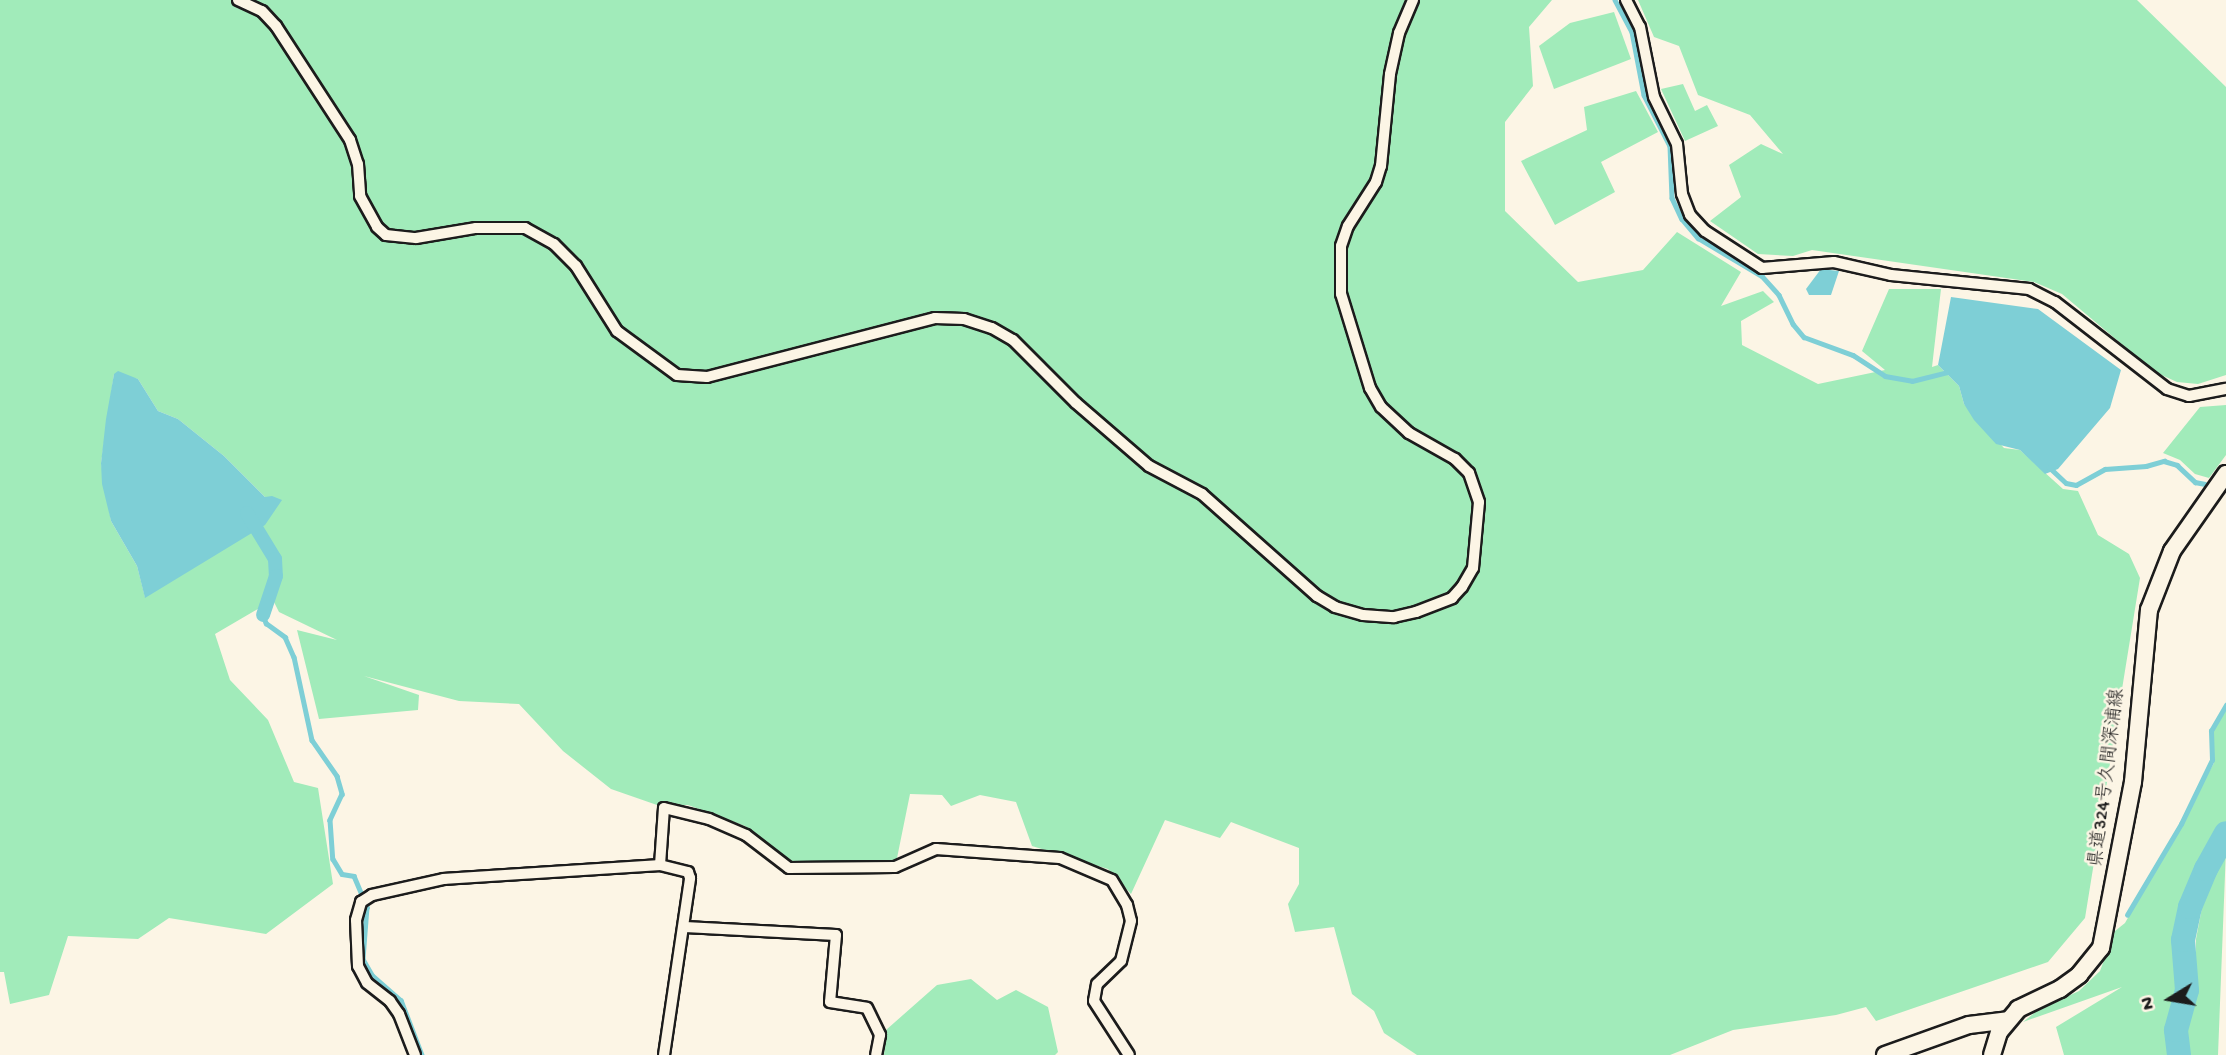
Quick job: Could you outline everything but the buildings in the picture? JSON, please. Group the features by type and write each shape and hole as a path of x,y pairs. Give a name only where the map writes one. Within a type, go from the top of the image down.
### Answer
{"main road":[{"name":"県道324号久間深浦線","path":"1992,1055 1999,1032 2018,1009 2060,989 2079,975 2101,948 2133,782 2149,610 2172,551 2226,474"},
{"path":"1885,1055 1969,1025 2008,1020"}],"street":[{"path":"238,0 262,11 276,26 350,140 358,164 360,196 377,227 386,235 416,238 476,228 525,228 554,244 576,267 617,331 677,375 707,377 935,318 964,319 992,328 1013,340 1076,403 1149,466 1202,494 1317,596 1335,607 1363,615 1394,617 1452,598 1462,587 1473,568 1479,502 1469,473 1455,459 1409,433 1381,407 1370,388 1341,294 1341,246 1348,226 1376,182 1390,74 1399,33 1413,0"},
{"path":"1626,0 1640,27 1654,97 1678,144 1682,194 1690,215 1705,231 1762,268 1834,262 1891,275 2029,289 2055,302 2167,389 2189,396 2226,389"},
{"path":"660,865 664,808 709,819 746,835 789,868 895,867 936,849 1060,858 1112,880 1127,905 1131,921 1121,961 1097,984 1094,1001 1129,1055"},
{"path":"415,1055 399,1014 390,1001 367,983 358,966 356,920 361,902 372,895 444,878 660,865 688,872 685,927 666,1024 664,1055"},
{"path":"685,927 836,935 830,1002 867,1008 880,1035 876,1055"}],"green space":[{"path":"0,0 1552,0 1529,27 1533,86 1505,122 1505,211 1578,282 1643,270 1677,232 1741,272 1721,306 1763,291 1774,302 1741,321 1742,345 1818,384 1885,370 1862,351 1889,289 1941,289 1932,367 1938,365 1959,386 1964,404 2004,448 2020,450 2063,489 2078,491 2098,535 2129,554 2140,578 2085,918 2048,962 1876,1021 1866,1007 1836,1015 1733,1030 1670,1055 1417,1055 1384,1033 1374,1011 1352,994 1334,927 1295,932 1288,904 1299,884 1299,848 1231,822 1220,838 1165,820 1131,894 1108,869 1032,846 1016,802 980,795 951,806 942,795 910,794 896,863 790,863 745,826 688,805 657,805 611,789 563,751 519,704 459,701 364,676 419,695 418,710 319,719 297,630 337,640 279,612 273,600 215,634 230,680 268,720 294,782 318,788 333,884 266,934 169,918 138,939 68,936 49,995 10,1004 4,972 0,972","holes":["114,374 138,379 158,411 178,419 224,456 265,497 145,597 137,566 111,521 101,463"]},
{"path":"1638,0 2137,0 2226,87 2226,375 2198,384 2177,382 2155,372 2062,294 2034,282 1812,250 1793,256 1758,254 1710,221 1741,197 1729,165 1761,144 1783,154 1750,115 1698,95 1679,46 1654,37"},
{"path":"1614,12 1631,59 1554,89 1539,46 1570,23"},
{"path":"1683,84 1695,111 1707,105 1718,126 1685,141 1661,89"},
{"path":"1636,91 1658,132 1601,162 1615,192 1555,225 1521,161 1587,130 1584,107"},
{"path":"2226,405 2226,455 2209,478 2195,474 2180,460 2163,453 2200,407"},
{"path":"2226,710 2226,823 2178,914 2181,968 2170,1020 2171,1055 2064,1055 2056,1027 2122,987 2023,1022 2038,1010 2079,991 2100,971 2115,931 2125,923 2214,763 2214,730"},
{"path":"2226,849 2218,1055 2184,1055 2183,1018 2195,994 2196,939 2204,897"},
{"path":"971,979 997,1000 1016,990 1048,1007 1058,1052 1055,1055 884,1055 886,1030 937,985"}],"water":[{"path":"1821,269 1839,271 1831,295 1809,295 1806,289"},
{"path":"1951,297 2038,309 2121,370 2110,408 2058,469 2045,474 2020,450 1996,444 1974,420 1964,404 1959,386 1938,365"},
{"path":"118,371 138,379 158,411 178,419 224,456 265,497 272,496 282,500 265,525 145,598 137,566 111,521 102,484 101,463 106,419 114,374"}],"waterway":[{"path":"1615,0 1632,32 1644,95 1670,146 1672,198 1682,219 1698,238 1762,276 1779,295 1793,324 1804,337 1853,355 1885,376 1912,381 1947,372"},
{"path":"2049,467 2066,483 2076,485 2105,469 2146,466 2164,461 2177,465 2195,482 2205,484"},
{"path":"247,513 275,559 276,576 263,615"},
{"path":"263,615 266,623 285,637 294,657 312,740 337,776 342,794 330,820 333,859 342,874 354,876 367,907 363,959 373,976 401,1000 422,1055"},
{"path":"2127,915 2181,824 2212,760 2211,731 2226,705"},
{"path":"2179,1055 2176,1030 2187,990 2183,940 2190,907 2206,869 2226,833"}]}
